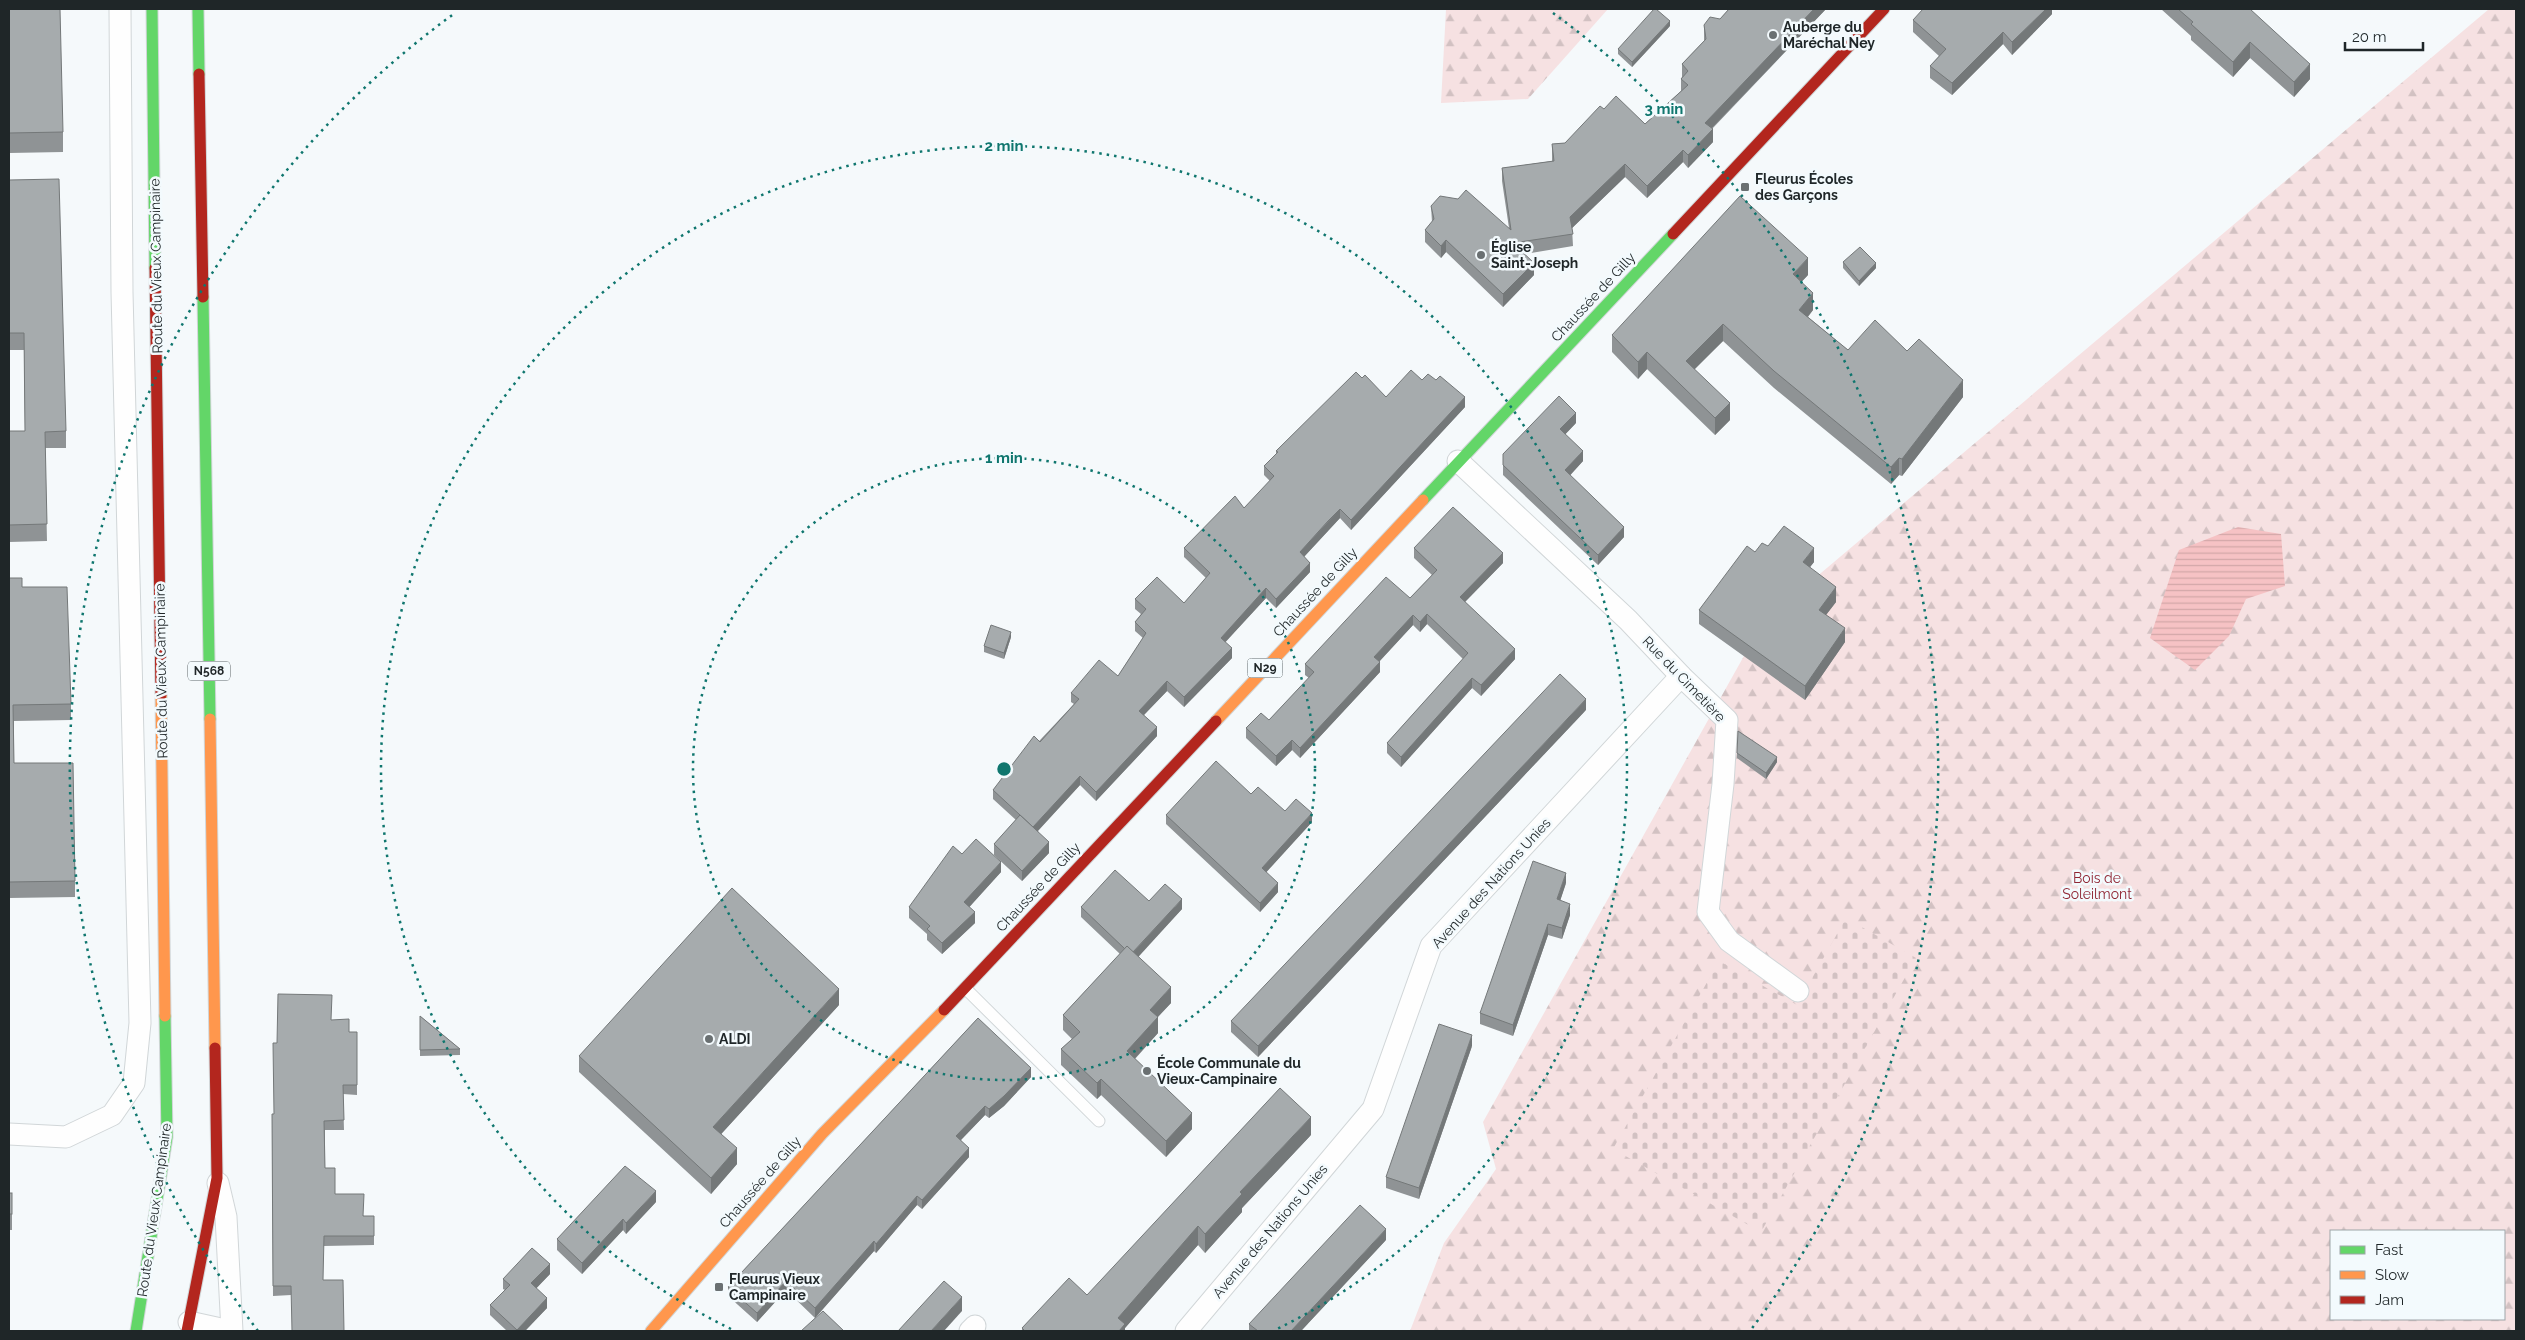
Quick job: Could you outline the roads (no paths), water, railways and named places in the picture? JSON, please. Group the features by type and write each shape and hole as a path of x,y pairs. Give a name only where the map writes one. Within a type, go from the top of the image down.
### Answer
{"main road":[{"name":"Route du Vieux Campinaire","path":"136,1331 167,1137 152,9"},
{"name":"N568","path":"188,1327 217,1178 198,9"},
{"name":"Chaussée de Gilly","path":"651,1331 822,1134 965,988 1884,9"}],"street":[{"path":"9,1134 66,1136 112,1115 134,1083 140,1024 122,292 120,9"},
{"name":"Rue du Cimetière","path":"1458,461 1628,620 1681,676 1727,720 1723,784 1708,912 1729,941 1798,991"},
{"name":"Avenue des Nations Unies","path":"1186,1331 1373,1109 1431,946 1681,676"},
{"path":"188,1327 231,1331 226,1217 217,1178"}],"lane":[{"path":"965,988 1098,1121"}],"place":[{"name":"Auberge du Maréchal Ney","path":"1773,35"},
{"name":"Fleurus Écoles des Garçons","path":"1745,187"},
{"name":"Église Saint-Joseph","path":"1481,255"},
{"name":"ALDI","path":"709,1039"},
{"name":"École Communale du Vieux-Campinaire","path":"1147,1071"},
{"name":"Fleurus Vieux Campinaire","path":"719,1287"}],"park label":[{"name":"Bois de Soleilmont","path":"2097,886"}]}
